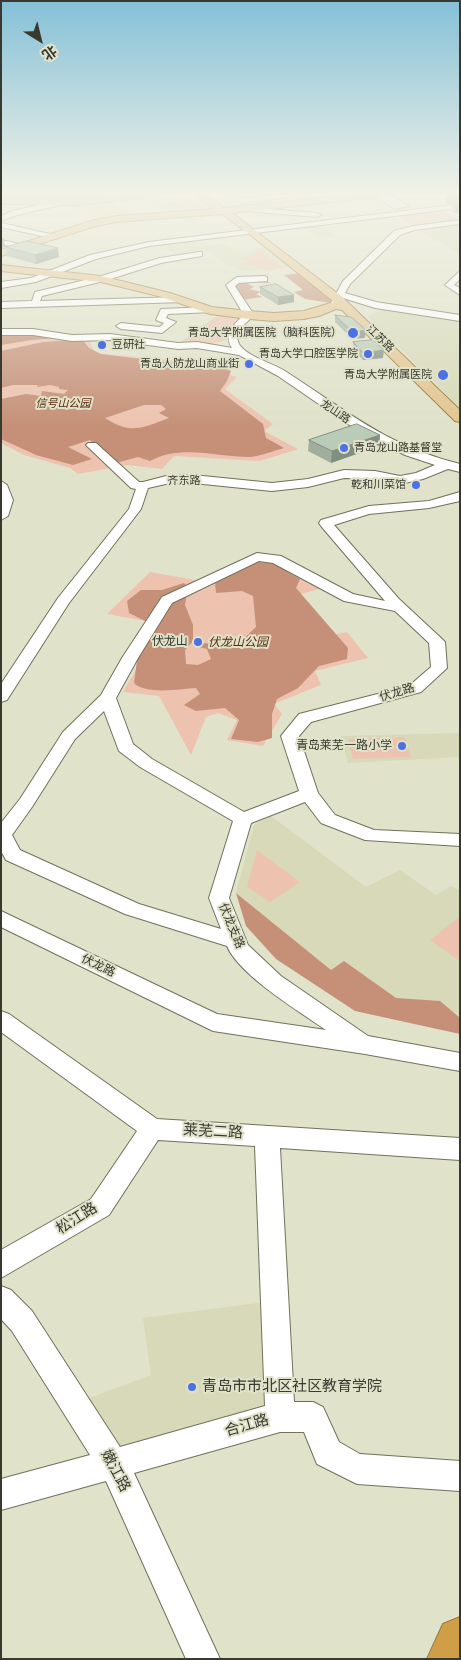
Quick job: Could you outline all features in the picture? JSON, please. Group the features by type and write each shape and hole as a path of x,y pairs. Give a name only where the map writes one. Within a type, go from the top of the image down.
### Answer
{"highway":[{"path":"452,1659 460,1642"}],"main road":[{"path":"37,271 102,279 210,310 249,315 274,317 313,315 342,304"},
{"name":"江苏路","path":"302,271 342,304 460,418"},
{"path":"313,315 342,304"}],"street":[{"path":"1,285 33,280 57,271"},
{"path":"34,304 38,294 129,271"},
{"path":"321,286 338,287 346,283 358,271"},
{"path":"460,274 449,284 460,292"},
{"path":"204,347 233,338 236,327 249,315 230,285 237,280 264,279"},
{"path":"342,304 346,283"},
{"path":"1,305 180,300"},
{"path":"342,304 375,305 460,318"},
{"path":"342,304 375,305"},
{"path":"112,325 162,330 171,322 160,320 160,311 210,310"},
{"path":"17,314 112,312"},
{"path":"33,332 35,328 42,326 62,326"},
{"name":"龙山路","path":"1,332 33,332 72,338 110,337 244,353"},
{"name":"龙山路","path":"233,338 235,344 244,353 282,373 336,414 375,437 446,465 460,468"},
{"path":"1,697 64,601 135,508 143,486 135,485 92,445"},
{"name":"齐东路","path":"143,486 170,479 192,479 272,487 308,483 344,474 375,474 400,480 419,476 446,465"},
{"path":"1,485 7,500 1,516"},
{"name":"伏龙路","path":"460,496 448,502 375,509 326,523 401,608 437,642 439,668 415,690 304,718 290,736 309,794 328,819 372,836 460,840"},
{"path":"236,941 132,908 13,855 2,835 26,803 69,736 108,698 130,658 167,600 257,557 276,558 349,598 401,608"},
{"path":"108,698 125,747 146,763 243,819 309,794"},
{"name":"伏龙支路","path":"243,819 219,898 239,949 273,982 365,1045"},
{"name":"伏龙路","path":"1,918 213,1022 365,1045 460,1062"},
{"path":"1,1020 152,1129"},
{"name":"莱芜二路","path":"152,1129 460,1149"},
{"name":"松江路","path":"1,1264 100,1207 152,1129"},
{"name":"合江路","path":"1,1495 114,1465 280,1417 267,1136"},
{"name":"嫩江路","path":"1,1299 22,1321 114,1465 203,1659"},
{"path":"280,1417 313,1418 328,1453 357,1469 460,1476"}],"shaded area":[{"name":"青岛大学附属医院","path":"386,308 460,319 460,408 367,316"},
{"name":"青岛莱芜一路小学","path":"460,733 460,757 348,763 341,736"},
{"path":"271,816 366,887 400,870 436,895 451,886 460,890 460,1030 331,970 236,893 254,825"},
{"name":"青岛市市北区社区教育学院","path":"265,1302 266,1407 116,1451 84,1400 151,1375 143,1318"}],"green space":[{"path":"300,273 331,298 331,303 305,299 294,292 303,290 284,275"},
{"path":"263,280 271,283 247,283 254,287 250,289 261,292 256,294 262,297 242,300 233,286 234,283"},
{"path":"221,313 243,316 230,330 227,340 207,345 178,344"},
{"path":"31,334 59,338 1,345 1,335"},
{"name":"信号山公园","path":"1,335 59,338 62,343 89,340 95,353 179,361 237,377 225,389 273,424 264,431 298,449 260,461 174,456 162,469 127,465 78,474 70,468 24,455 1,443"},
{"name":"信号山公园","path":"82,339 89,348 101,354 182,364 214,364 231,371 220,391 263,424 266,438 284,448 250,457 187,452 174,453 150,461 138,457 116,463 90,440 68,447 92,459 73,465 36,455 1,439 1,399 26,394 41,396 42,391 64,394 68,390 50,385 37,387 38,385 13,385 1,388 1,351 43,342","holes":["144,405 161,405 166,409 159,413 169,418 144,427 122,427 105,418"]},
{"name":"伏龙山公园","path":"266,556 327,587 297,595 328,636 347,632 368,658 315,671 321,685 274,704 282,714 263,746 227,740 237,720 218,713 206,717 191,755 159,696 123,692 162,624 107,614 150,572 200,581"},
{"name":"伏龙山公园","path":"256,562 272,563 300,579 296,588 348,648 347,659 319,666 298,688 277,699 272,714 272,738 258,742 231,739 239,720 225,708 196,711 184,705 200,694 196,688 154,690 139,687 134,683 138,653 153,625 129,613 127,601 141,590 162,590 184,583 188,587 185,605 193,625 193,641 185,650 186,664 198,665 211,659 207,649 199,647 202,643 236,646 256,627 253,596 242,591 216,593 215,582"},
{"path":"405,737 411,757 353,759 348,739"},
{"path":"257,850 300,882 270,902 247,887"},
{"path":"236,893 331,970 344,961 396,998 440,1001 460,1018 460,1034 355,1011 276,959 246,926"},
{"path":"458,918 460,919 460,961 430,940"}],"building":[{"path":"276,284 294,295 278,297 260,287"},
{"path":"335,315 351,317 366,330 353,332"},
{"path":"373,340 384,350 363,353 353,342"},
{"path":"357,424 380,435 332,451 309,440"}],"place":[{"name":"青岛大学附属医院（脑科医院）","path":"353,333"},
{"name":"豆研社","path":"102,345"},
{"name":"青岛大学口腔医学院","path":"368,354"},
{"name":"青岛人防龙山商业街","path":"249,364"},
{"name":"青岛大学附属医院","path":"443,375"},
{"name":"青岛龙山路基督堂","path":"344,448"},
{"name":"乾和川菜馆","path":"416,485"},
{"name":"伏龙山","path":"198,642"},
{"name":"青岛莱芜一路小学","path":"402,746"},
{"name":"青岛市市北区社区教育学院","path":"192,1387"}]}
